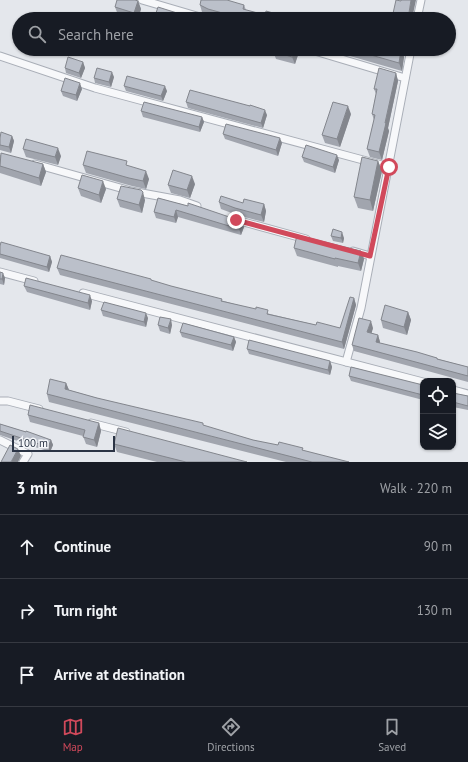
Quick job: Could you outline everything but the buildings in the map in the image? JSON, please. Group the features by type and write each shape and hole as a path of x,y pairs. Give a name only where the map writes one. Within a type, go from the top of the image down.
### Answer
{"street":[{"path":"142,0 183,12"},
{"path":"418,12 421,0"},
{"path":"0,56 95,88 156,103 389,167"},
{"path":"332,56 406,78"},
{"path":"346,362 361,308 410,56"},
{"path":"27,162 130,191 180,200 201,208"},
{"path":"229,217 310,240"},
{"path":"348,250 370,256"},
{"path":"0,272 38,282"},
{"path":"77,292 420,381"},
{"path":"456,391 468,394"},
{"path":"0,401 8,401 45,411"},
{"path":"83,421 135,435"},
{"path":"0,440 28,454 24,462"}],"route":[{"path":"236,220 370,256 389,167"}]}
